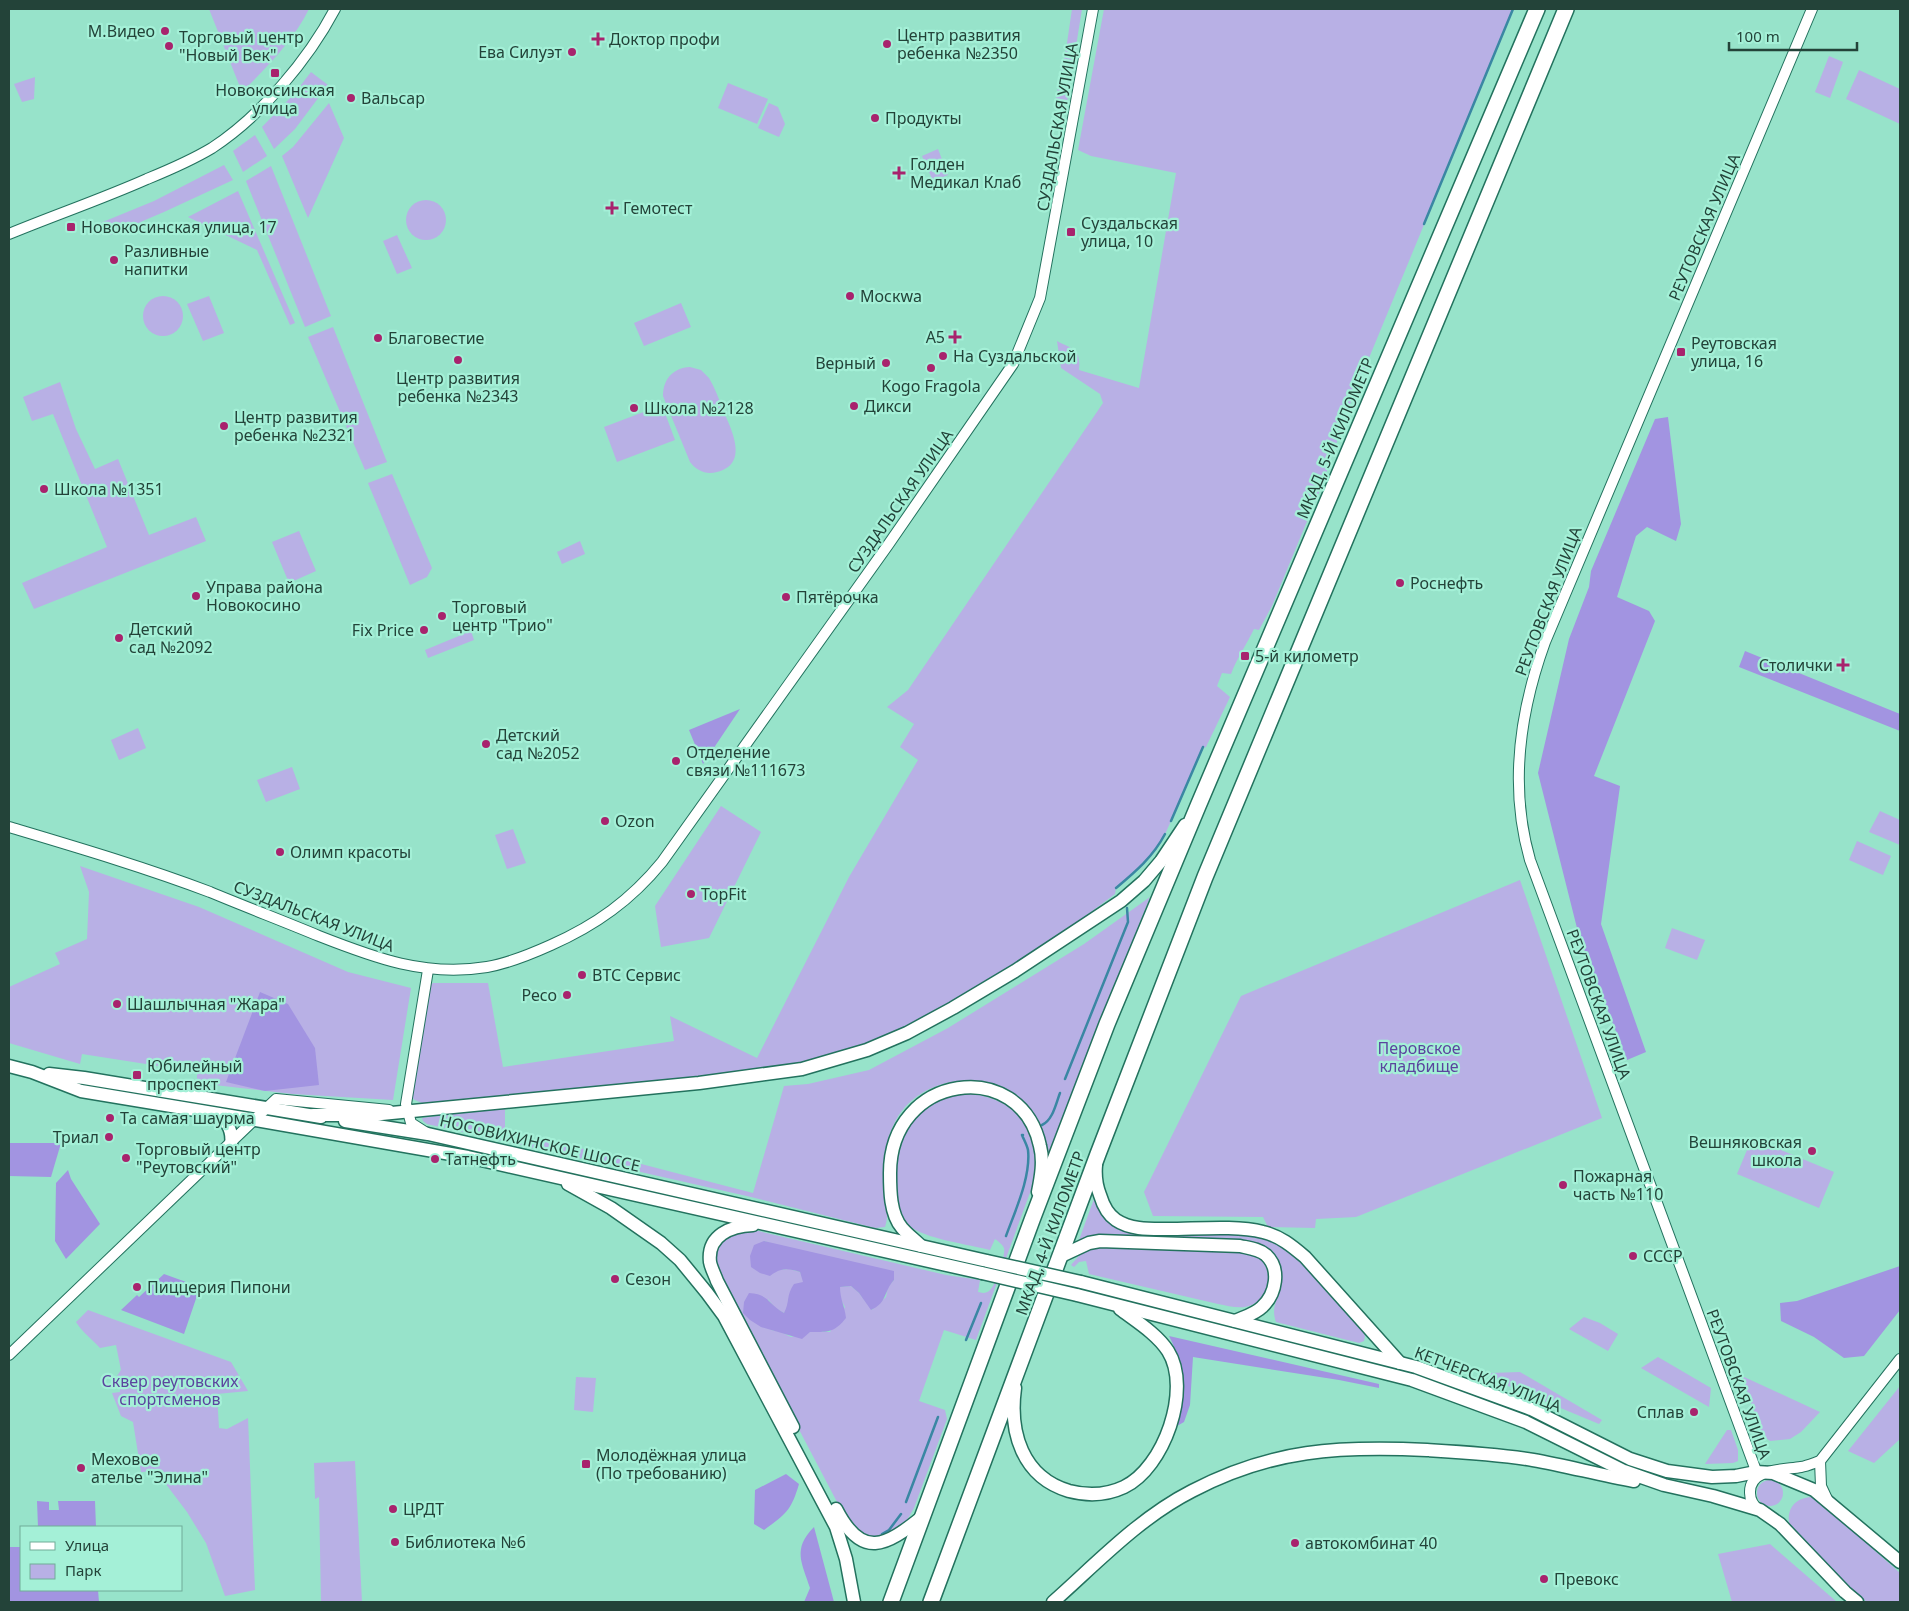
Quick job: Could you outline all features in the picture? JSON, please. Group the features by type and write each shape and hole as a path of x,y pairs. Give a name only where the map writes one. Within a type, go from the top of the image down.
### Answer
{"highway":[{"name":"МКАД, 5-Й КИЛОМЕТР","path":"1167,881 1537,9"},
{"name":"МКАД, 4-Й КИЛОМЕТР","path":"931,1602 1059,1257 1205,877 1566,9"},
{"name":"МКАД, 4-Й КИЛОМЕТР","path":"891,1602 1032,1220 1107,1024 1167,881"}],"main road":[{"path":"1513,65 1532,9"},
{"path":"313,1115 407,1111 771,1074 802,1069 867,1050 907,1033 953,1008 1015,971 1121,901 1144,881 1162,861 1198,806"},
{"name":"НОСОВИХИНСКОЕ ШОССЕ","path":"9,1066 32,1072 81,1091 408,1145 1031,1284"},
{"name":"НОСОВИХИНСКОЕ ШОССЕ","path":"32,1072 84,1078 428,1134 1036,1272"},
{"path":"921,1246 900,1227 896,1218 890,1186 893,1150 904,1120 914,1109 941,1092 956,1088 970,1087 1001,1095 1016,1104 1029,1119 1041,1148 1042,1162 1032,1220"},
{"path":"218,1114 228,1125 232,1144"},
{"path":"1098,1154 1095,1177 1098,1190 1108,1214 1116,1220 1134,1227 1147,1229 1244,1229 1262,1231 1276,1236 1290,1244 1305,1257 1400,1363"},
{"path":"552,1176 611,1208 661,1243 686,1267 724,1316 836,1527 846,1558 854,1602"},
{"path":"764,1224 737,1226 724,1232 715,1240 710,1251 710,1263 717,1281 843,1523 862,1540 880,1544 900,1535 922,1518"},
{"path":"1059,1257 1089,1243 1100,1241 1231,1246 1255,1249 1265,1254 1272,1262 1276,1280 1268,1300 1262,1308 1235,1321"},
{"name":"КЕТЧЕРСКАЯ УЛИЦА","path":"1036,1272 1416,1367 1530,1409 1630,1459 1666,1471 1712,1477 1773,1473 1802,1484 1828,1501 1900,1562"},
{"name":"КЕТЧЕРСКАЯ УЛИЦА","path":"1031,1284 1412,1380 1526,1422 1624,1471 1664,1485 1714,1496 1760,1510 1780,1524 1845,1592 1857,1602"},
{"path":"1018,1369 1013,1402 1014,1422 1017,1438 1024,1455 1034,1470 1045,1481 1076,1493 1110,1492 1126,1486 1140,1476 1152,1463 1163,1442 1174,1409 1178,1381 1176,1367 1168,1350 1142,1325 1112,1304"},
{"path":"1053,1602 1124,1537 1150,1516 1171,1503 1191,1491 1235,1472 1291,1455 1348,1448 1449,1452 1532,1460 1664,1485"}],"street":[{"path":"9,234 117,192 210,149 222,141 257,111 275,92 315,41 335,9"},
{"name":"СУЗДАЛЬСКАЯ УЛИЦА","path":"9,827 75,846 202,889 369,955 428,970 470,969 509,962 568,937 597,921 627,900 662,862 888,545 1013,364 1040,298 1093,9"},
{"name":"РЕУТОВСКАЯ УЛИЦА","path":"1761,1474 1530,860 1522,814 1519,769 1526,706 1545,642 1812,9"},
{"path":"428,970 406,1093 407,1111 411,1123 428,1134"},
{"path":"9,1356 232,1144 276,1099 407,1111"},
{"path":"1760,1510 1752,1502 1749,1492 1753,1481 1761,1474 1805,1466 1820,1461 1900,1359"},
{"path":"1820,1461 1821,1486 1828,1501"}],"green space":[{"path":"209,9 309,9 287,43 242,92"},
{"path":"1072,9 1082,9 1067,102 1061,108 1054,108 1067,43"},
{"path":"1104,9 1513,9 1350,404 1322,485 1272,606 1259,630 1254,629 1231,674 1222,673 1217,686 1230,697 1206,747 1203,748 1163,839 1143,865 1116,888 1115,894 1063,933 956,1000 904,1028 864,1046 801,1065 698,1078 422,1103 415,1100 411,1097 428,987 433,983 488,983 503,1067 674,1041 670,1016 757,1058 849,877 918,760 900,747 914,724 887,707 908,690 1103,403 1100,394 1061,368 1057,341 1075,351 1079,358 1079,370 1139,388 1176,173 1091,156 1078,150"},
{"path":"1829,56 1843,62 1830,98 1815,92"},
{"path":"1859,70 1900,89 1900,124 1846,99"},
{"path":"311,72 328,85 295,129 274,149 262,127 294,94"},
{"path":"35,77 34,99 22,102 14,84"},
{"path":"728,83 768,99 757,124 718,108"},
{"path":"329,103 344,138 308,218 282,156 293,147"},
{"path":"769,103 778,107 785,124 779,137 758,128"},
{"path":"255,135 267,156 243,172 233,151"},
{"path":"938,149 948,175 933,181 922,156"},
{"path":"224,165 233,180 110,235 93,226 154,201"},
{"path":"271,166 331,316 305,327 246,181"},
{"path":"238,191 295,323 290,325 257,250 188,217"},
{"path":"430,200 437,203 443,209 446,220 445,228 437,237 430,240 422,240 415,237 407,228 406,216 409,209 418,201"},
{"path":"397,235 412,268 397,274 383,241"},
{"path":"167,296 174,299 180,305 183,316 182,324 174,333 167,336 159,336 152,333 144,324 143,312 146,305 155,297"},
{"path":"209,296 224,333 203,341 187,304"},
{"path":"681,303 691,327 644,346 634,323"},
{"path":"333,327 387,462 365,470 308,337"},
{"path":"690,367 701,370 709,378 733,436 736,454 733,462 727,468 717,472 702,472 690,462 663,396 665,384 670,376 674,372"},
{"path":"60,382 76,429 95,469 118,459 149,535 196,517 206,541 34,609 22,583 107,547 53,414 32,421 23,397"},
{"path":"662,405 675,440 617,462 604,427"},
{"path":"392,474 432,568 427,577 410,585 368,483"},
{"path":"299,531 316,571 289,583 272,542"},
{"path":"580,541 585,554 562,564 557,552"},
{"path":"471,631 474,640 428,658 425,650"},
{"path":"138,728 146,748 119,760 111,740"},
{"path":"292,767 300,789 266,802 257,780"},
{"path":"721,806 761,832 709,938 661,947 655,906"},
{"path":"1880,811 1900,820 1900,845 1869,832"},
{"path":"513,829 526,863 507,869 495,835"},
{"path":"1857,841 1891,856 1883,875 1849,860"},
{"path":"80,866 199,907 348,972 411,988 393,1100 292,1094 197,1083 197,1072 82,1054 80,1064 9,1043 9,987 60,964 55,953 87,939 89,892"},
{"name":"Перовское кладбище","path":"1520,880 1602,1118 1356,1217 1316,1219 1315,1228 1268,1227 1263,1217 1153,1216 1144,1192 1241,996"},
{"path":"1150,897 1047,1157 1041,1134 1032,1114 1022,1102 1008,1091 991,1084 974,1081 955,1081 937,1086 921,1094 907,1105 896,1120 889,1136 883,1169 887,1211 885,1227 875,1228 751,1197 517,1144 519,1137 538,1142 541,1138 753,1193 784,1086 808,1084 869,1070 948,1028 1084,944"},
{"path":"1672,928 1705,940 1697,960 1665,948"},
{"path":"968,1093 1000,1102 1013,1110 1022,1119 1030,1131 1034,1145 1036,1161 1035,1179 976,1340 944,1330 919,1401 945,1410 947,1419 914,1508 906,1522 879,1540 864,1536 847,1521 720,1279 714,1255 727,1234 754,1230 946,1275 980,1280 978,1292 984,1293 988,1291 998,1276 1002,1263 1004,1248 1001,1244 995,1239 990,1250 947,1241 916,1230 910,1226 902,1215 896,1186 899,1152 911,1123 924,1108 942,1099","holes":["764,1241 894,1280 888,1287 886,1297 872,1310 851,1286 840,1287 840,1298 845,1307 830,1332 810,1332 791,1337 771,1330 768,1299 775,1308 784,1313 804,1282 800,1272 789,1269 778,1270"]},
{"path":"505,1107 505,1133 509,1134 507,1142 427,1124 422,1118"},
{"path":"1752,1138 1834,1172 1819,1208 1737,1174"},
{"path":"1095,1196 1112,1223 1245,1234 1272,1240 1301,1259 1361,1328 1365,1336 1364,1341 1359,1343 1276,1322 1274,1309 1282,1279 1279,1263 1270,1251 1256,1243 1247,1240 1100,1236 1079,1240"},
{"path":"1102,1245 1250,1254 1259,1258 1264,1264 1267,1270 1268,1285 1256,1303 1245,1307 1234,1307 1089,1274 1086,1261 1079,1262 1074,1267 1071,1265 1084,1250"},
{"name":"Сквер реутовских спортсменов","path":"88,1310 231,1362 248,1391 217,1394 219,1428 227,1429 248,1418 255,1590 225,1596 206,1543 187,1512 156,1471 141,1472 133,1422 121,1416 112,1393 120,1392 117,1376 121,1370 116,1345 100,1348 79,1326 76,1322"},
{"path":"1584,1317 1600,1323 1618,1334 1608,1351 1569,1329"},
{"path":"1658,1357 1711,1388 1709,1407 1641,1368"},
{"path":"1520,1372 1602,1420 1599,1424 1491,1379 1490,1373"},
{"path":"1742,1376 1820,1412 1801,1432 1790,1439 1770,1441 1762,1435"},
{"path":"576,1377 596,1378 593,1412 574,1410"},
{"path":"1900,1386 1900,1439 1874,1463 1848,1451"},
{"path":"1727,1430 1731,1430 1738,1450 1738,1461 1733,1463 1705,1464"},
{"path":"355,1461 362,1602 321,1602 319,1497 315,1499 314,1463"},
{"path":"1770,1480 1779,1484 1783,1493 1779,1502 1770,1506 1761,1502 1757,1493 1761,1484"},
{"path":"1811,1497 1819,1501 1900,1573 1900,1602 1867,1602 1848,1587 1790,1526 1790,1510 1796,1502"},
{"path":"1770,1544 1837,1602 1732,1602 1718,1554"}],"shaded area":[{"path":"1668,417 1681,524 1676,541 1647,527 1636,536 1617,597 1649,611 1655,621 1594,776 1620,786 1601,924 1646,1052 1627,1060 1579,936 1538,773 1569,639 1589,587 1591,571 1655,419"},
{"path":"1745,651 1900,714 1900,731 1739,667"},
{"path":"740,709 703,764 689,730"},
{"path":"260,992 288,1004 315,1048 319,1085 265,1091 226,1082"},
{"path":"9,1143 61,1143 51,1177 9,1176"},
{"path":"68,1170 71,1179 100,1224 66,1259 55,1241 56,1183"},
{"path":"764,1241 894,1271 894,1280 880,1304 871,1310 859,1293 851,1286 840,1287 846,1318 838,1327 830,1331 810,1332 802,1339 761,1327 743,1313 744,1302 749,1293 761,1295 784,1313 794,1284 803,1282 800,1272 784,1270 777,1271 770,1276 760,1273 751,1267 750,1256 754,1245"},
{"path":"1900,1266 1900,1310 1864,1356 1844,1358 1814,1337 1781,1321 1780,1303 1797,1301"},
{"path":"164,1274 200,1287 184,1334 121,1310 137,1295 139,1297"},
{"path":"1169,1336 1379,1384 1379,1388 1193,1357 1190,1405 1184,1422 1177,1426 1182,1380 1175,1348"},
{"path":"786,1474 799,1484 796,1493 787,1511 764,1530 754,1524 755,1490"},
{"path":"37,1501 49,1502 49,1510 59,1510 58,1501 95,1501 96,1526 38,1526"},
{"path":"814,1527 834,1602 804,1602 810,1588 802,1564 801,1549 807,1535"},
{"path":"9,1547 20,1547 20,1591 98,1591 99,1602 9,1602"}],"waterway":[{"path":"1424,224 1513,9"},
{"path":"1171,821 1203,747"},
{"path":"1116,888 1149,857 1165,834"},
{"path":"1065,1079 1128,922 1127,908"},
{"path":"1042,1125 1049,1119 1060,1093"},
{"path":"1006,1236 1027,1171 1028,1150 1023,1135"},
{"path":"966,1340 981,1303"},
{"path":"906,1502 938,1417"},
{"path":"882,1534 889,1530 901,1514"}],"place":[{"name":"М.Видео","path":"165,31"},
{"name":"Доктор профи","path":"598,39"},
{"name":"Центр развития ребенка №2350","path":"887,44"},
{"name":"Торговый центр \"Новый Век\"","path":"169,46"},
{"name":"Ева Силуэт","path":"572,52"},
{"name":"Новокосинская улица","path":"275,73"},
{"name":"Вальсар","path":"351,98"},
{"name":"Продукты","path":"875,118"},
{"name":"Голден Медикал Клаб","path":"899,173"},
{"name":"Гемотест","path":"612,208"},
{"name":"Новокосинская улица, 17","path":"71,227"},
{"name":"Суздальская улица, 10","path":"1071,232"},
{"name":"Разливные напитки","path":"114,260"},
{"name":"Москwa","path":"850,296"},
{"name":"А5","path":"955,337"},
{"name":"Благовестие","path":"378,338"},
{"name":"Реутовская улица, 16","path":"1681,352"},
{"name":"На Суздальской","path":"943,356"},
{"name":"Центр развития ребенка №2343","path":"458,360"},
{"name":"Верный","path":"886,363"},
{"name":"Kogo Fragola","path":"931,368"},
{"name":"Дикси","path":"854,406"},
{"name":"Школа №2128","path":"634,408"},
{"name":"Центр развития ребенка №2321","path":"224,426"},
{"name":"Школа №1351","path":"44,489"},
{"name":"Роснефть","path":"1400,583"},
{"name":"Управа района Новокосино","path":"196,596"},
{"name":"Пятёрочка","path":"786,597"},
{"name":"Торговый центр \"Трио\"","path":"442,616"},
{"name":"Fix Price","path":"424,630"},
{"name":"Детский сад №2092","path":"119,638"},
{"name":"5-й километр","path":"1245,656"},
{"name":"Столички","path":"1843,665"},
{"name":"Детский сад №2052","path":"486,744"},
{"name":"Отделение связи №111673","path":"676,761"},
{"name":"Ozon","path":"605,821"},
{"name":"Олимп красоты","path":"280,852"},
{"name":"TopFit","path":"691,894"},
{"name":"ВТС Сервис","path":"582,975"},
{"name":"Ресо","path":"567,995"},
{"name":"Шашлычная \"Жара\"","path":"117,1004"},
{"name":"Юбилейный проспект","path":"137,1075"},
{"name":"Та самая шаурма","path":"110,1118"},
{"name":"Триал","path":"109,1137"},
{"name":"Вешняковская школа","path":"1812,1151"},
{"name":"Торговый центр \"Реутовский\"","path":"126,1158"},
{"name":"Татнефть","path":"435,1159"},
{"name":"Пожарная часть №110","path":"1563,1185"},
{"name":"СССР","path":"1633,1256"},
{"name":"Сезон","path":"615,1279"},
{"name":"Пиццерия Пипони","path":"137,1287"},
{"name":"Сплав","path":"1694,1412"},
{"name":"Молодёжная улица (По требованию)","path":"586,1464"},
{"name":"Меховое ателье \"Элина\"","path":"81,1468"},
{"name":"ЦРДТ","path":"393,1509"},
{"name":"Библиотека №6","path":"395,1542"},
{"name":"автокомбинат 40","path":"1295,1543"},
{"name":"Превокс","path":"1544,1579"}]}
